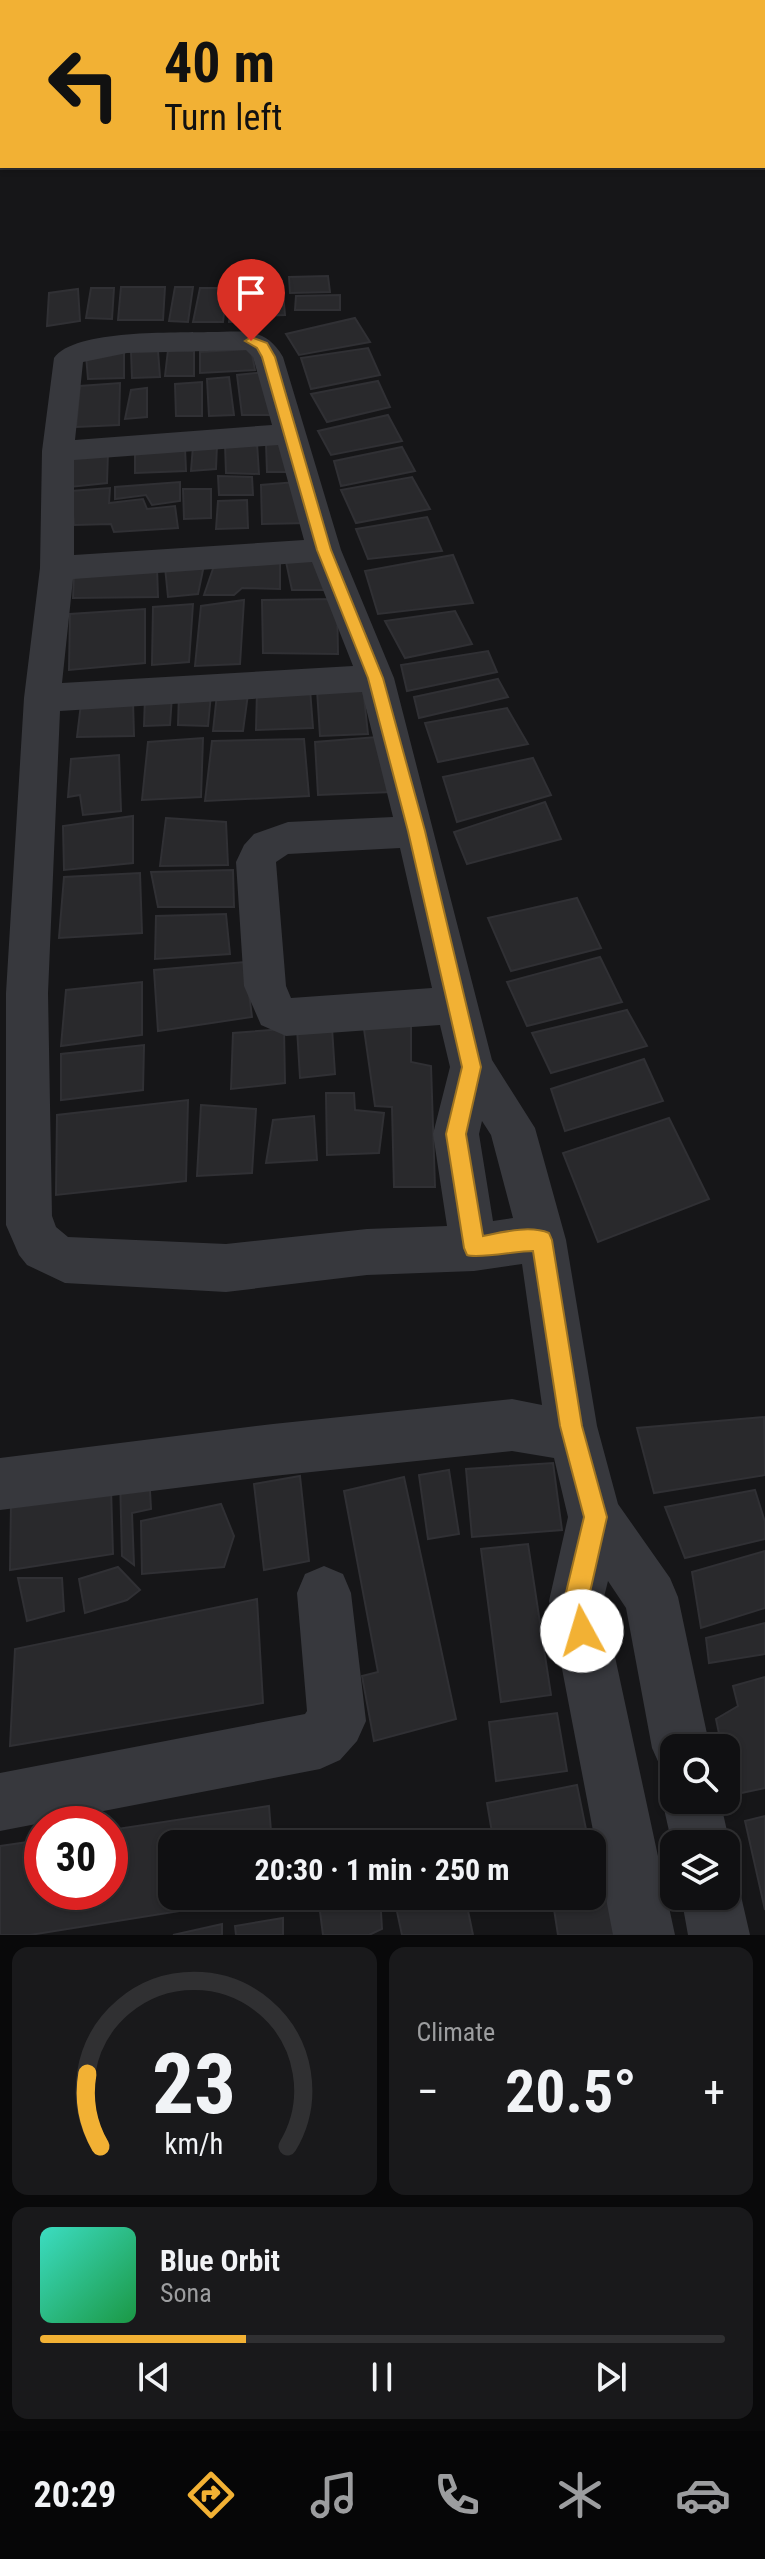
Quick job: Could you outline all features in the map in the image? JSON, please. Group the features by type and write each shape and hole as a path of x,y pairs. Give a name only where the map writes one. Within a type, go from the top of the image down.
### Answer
{"street":[{"path":"542,1240 506,1241 474,1248 367,1252 226,1268 65,1260 43,1250 31,1235 28,1216 27,1009 42,698 57,568 58,451 69,358 79,351 131,345 251,341 262,346 292,434 324,550 376,678 472,1067 512,1128 542,1240 571,1428 595,1517 651,1597 678,1734"},
{"path":"58,451 292,434"},
{"path":"57,568 324,550"},
{"path":"42,698 376,678"},
{"path":"416,831 288,838 269,844 260,851 256,862 265,986 276,1012 286,1017 457,1005"},
{"path":"472,1067 456,1134 474,1248"},
{"path":"0,1484 226,1455 512,1425 524,1425 548,1433 571,1428"},
{"path":"595,1517 576,1601 644,1935"},
{"path":"0,1802 320,1740 337,1721 324,1593"},
{"path":"714,1910 719,1935"}],"building":[{"path":"328,276 330,292 290,293 289,277"},
{"path":"282,281 285,315 258,316 257,282"},
{"path":"121,287 165,287 163,320 118,320"},
{"path":"175,287 193,287 188,322 169,321"},
{"path":"91,288 114,288 112,319 86,318"},
{"path":"200,288 227,288 223,322 193,322"},
{"path":"249,288 248,321 229,322 232,289"},
{"path":"78,289 80,321 47,326 49,293"},
{"path":"340,295 340,310 295,310 296,296"},
{"path":"355,318 370,342 299,355 286,334"},
{"path":"368,348 380,375 311,389 301,358"},
{"path":"251,349 255,370 200,373 200,352"},
{"path":"168,350 194,351 194,376 165,376"},
{"path":"124,351 124,378 88,379 86,355"},
{"path":"131,351 158,351 160,377 132,378"},
{"path":"265,372 276,415 242,415 237,375"},
{"path":"229,377 234,415 209,416 207,379"},
{"path":"378,381 390,407 327,422 311,394"},
{"path":"202,382 202,416 176,416 175,384"},
{"path":"120,383 119,425 76,427 80,386"},
{"path":"147,388 147,417 125,419 131,390"},
{"path":"388,415 402,441 331,455 318,431"},
{"path":"287,441 294,472 267,472 266,443"},
{"path":"257,443 259,474 226,473 225,444"},
{"path":"217,445 216,469 191,471 193,446"},
{"path":"402,447 415,471 341,486 334,461"},
{"path":"135,448 185,448 186,471 135,473"},
{"path":"108,451 107,483 70,487 72,453"},
{"path":"218,476 252,477 253,495 219,495"},
{"path":"412,477 430,509 356,523 341,490"},
{"path":"180,482 180,501 152,505 146,495 115,499 115,487"},
{"path":"296,482 308,523 262,524 261,485"},
{"path":"110,488 109,503 143,499 147,509 175,506 178,528 114,532 111,524 74,525 71,491"},
{"path":"183,489 211,489 211,518 184,519"},
{"path":"247,500 248,528 216,529 218,501"},
{"path":"427,517 442,551 368,559 356,529"},
{"path":"453,555 473,603 378,614 365,571"},
{"path":"285,557 319,557 327,590 292,590"},
{"path":"280,560 280,589 242,588 234,595 204,595 215,563"},
{"path":"204,565 198,594 168,597 165,567"},
{"path":"157,567 158,597 73,598 74,573"},
{"path":"337,599 338,654 263,653 262,600"},
{"path":"244,600 240,664 195,666 201,606"},
{"path":"193,604 189,662 152,665 153,607"},
{"path":"145,609 145,663 69,670 70,614"},
{"path":"455,611 472,644 405,658 385,621"},
{"path":"488,651 497,672 407,691 401,665"},
{"path":"498,679 508,697 419,718 414,697"},
{"path":"363,688 368,734 320,736 317,690"},
{"path":"310,689 313,728 256,730 257,690"},
{"path":"179,694 211,694 208,726 178,725"},
{"path":"217,694 248,694 243,731 213,731"},
{"path":"172,696 170,725 144,726 145,697"},
{"path":"133,701 134,736 77,737 81,704"},
{"path":"507,708 528,744 438,762 425,723"},
{"path":"377,737 391,792 318,795 315,742"},
{"path":"203,738 201,797 142,800 148,742"},
{"path":"304,739 309,796 205,801 212,741"},
{"path":"119,755 121,811 83,815 80,795 68,797 71,759"},
{"path":"533,758 551,795 457,822 443,777"},
{"path":"545,802 561,839 467,864 454,832"},
{"path":"133,816 133,863 64,870 63,826"},
{"path":"166,818 226,822 228,865 160,866"},
{"path":"233,870 234,907 158,907 151,872"},
{"path":"140,873 142,933 59,938 64,877"},
{"path":"577,898 601,948 511,971 488,918"},
{"path":"226,914 230,954 155,959 156,916"},
{"path":"600,957 622,1002 527,1026 507,982"},
{"path":"245,962 252,1017 158,1031 154,970"},
{"path":"142,982 142,1035 61,1046 66,990"},
{"path":"627,1010 647,1046 551,1073 532,1033"},
{"path":"363,1022 411,1022 411,1062 431,1066 435,1187 394,1187 392,1107 375,1106"},
{"path":"297,1028 332,1028 335,1074 300,1078"},
{"path":"284,1029 285,1083 231,1089 233,1033"},
{"path":"144,1045 143,1090 61,1100 61,1054"},
{"path":"644,1059 663,1101 565,1131 551,1089"},
{"path":"326,1093 354,1093 355,1110 384,1113 379,1153 327,1155"},
{"path":"188,1100 186,1181 56,1195 57,1115"},
{"path":"201,1105 256,1109 252,1173 197,1176"},
{"path":"314,1116 317,1160 266,1163 273,1120"},
{"path":"669,1118 709,1199 598,1242 563,1153"},
{"path":"764,1417 765,1475 654,1493 637,1428"},
{"path":"553,1463 562,1530 472,1537 466,1469"},
{"path":"449,1470 459,1534 428,1539 419,1475"},
{"path":"149,1473 151,1509 132,1513 134,1565 122,1556 120,1477"},
{"path":"300,1476 309,1561 264,1570 254,1484"},
{"path":"404,1477 456,1719 374,1741 362,1676 378,1672 344,1491"},
{"path":"111,1488 113,1554 10,1570 11,1503"},
{"path":"755,1490 765,1522 765,1539 685,1558 665,1507"},
{"path":"221,1504 234,1536 224,1567 142,1574 141,1521"},
{"path":"528,1544 551,1695 501,1702 481,1549"},
{"path":"765,1551 765,1608 701,1628 692,1572"},
{"path":"118,1567 140,1590 127,1600 85,1613 79,1579"},
{"path":"18,1578 62,1578 64,1611 27,1621"},
{"path":"257,1599 263,1703 10,1746 15,1649"},
{"path":"765,1623 765,1654 709,1663 706,1638"},
{"path":"765,1677 765,1788 740,1793 740,1734 719,1734 716,1719 738,1706 733,1686"},
{"path":"557,1713 567,1771 496,1781 489,1722"},
{"path":"577,1785 586,1830 492,1830 487,1803"},
{"path":"269,1806 271,1830 158,1830 158,1910 186,1910 30,1935 0,1935 0,1846 24,1843 24,1910 128,1910 128,1827"},
{"path":"765,1816 765,1910 745,1821"},
{"path":"613,1877 624,1935 558,1935 554,1910 606,1910 606,1878"},
{"path":"320,1910 381,1910 382,1929 369,1935 323,1935"},
{"path":"397,1910 468,1910 473,1935 402,1935"},
{"path":"283,1918 283,1935 236,1935 235,1926"},
{"path":"222,1924 222,1935 173,1935"}],"route":[{"path":"251,341 262,346 268,357 324,550 376,678 416,831 472,1067 456,1134 474,1248 506,1241 542,1240 571,1426 595,1517 576,1601 582,1631"}]}
